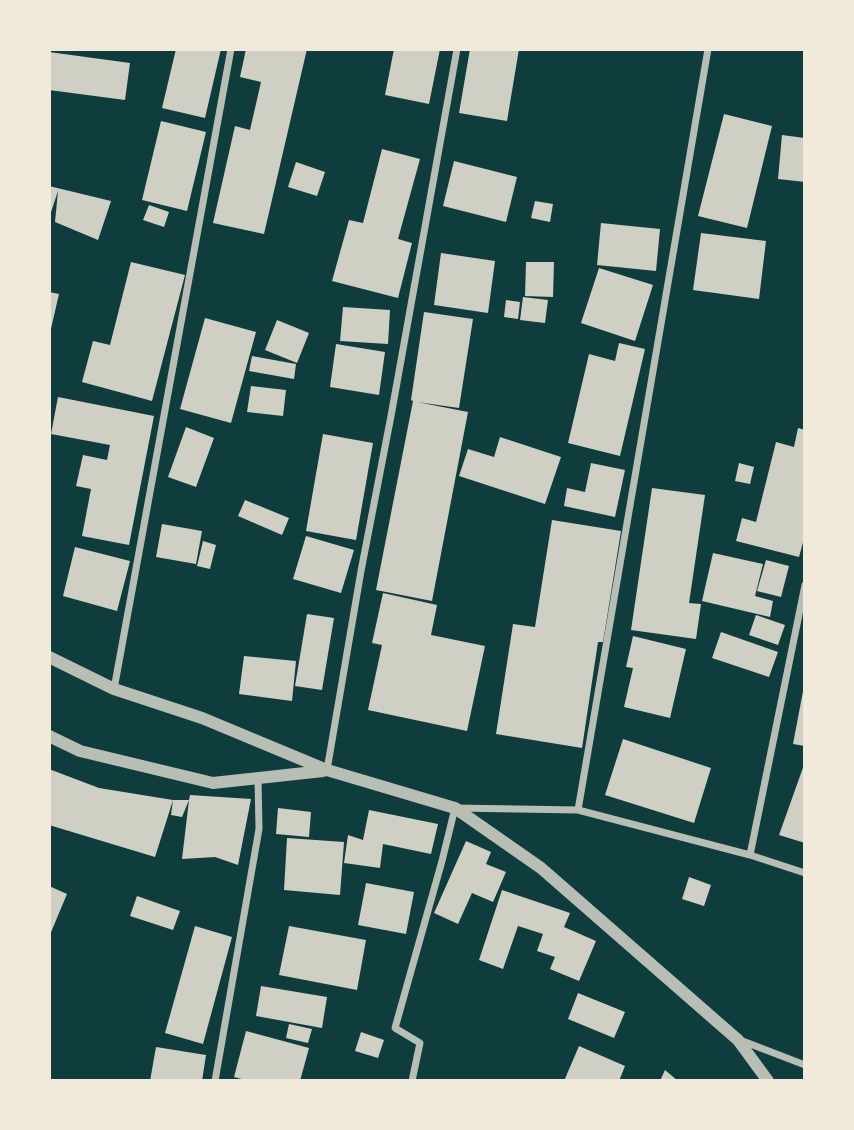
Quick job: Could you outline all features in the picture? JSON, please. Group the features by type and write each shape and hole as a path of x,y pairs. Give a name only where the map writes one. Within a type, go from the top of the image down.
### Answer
{"street":[{"path":"114,689 231,49"},
{"path":"327,770 457,49"},
{"path":"578,810 708,49"},
{"path":"750,855 805,585"},
{"path":"49,657 114,689 202,718 327,770 454,808 578,810 750,855 805,873"},
{"path":"49,736 80,751 213,783 327,770"},
{"path":"215,1081 259,829 258,778"},
{"path":"454,808 541,868 738,1040 768,1081"},
{"path":"412,1081 420,1043 395,1028 442,861 454,808"},
{"path":"738,1040 805,1065"}],"building":[{"path":"176,49 221,49 205,118 162,108"},
{"path":"246,49 307,49 264,234 213,223 235,126 250,130 261,82 240,77"},
{"path":"394,49 440,49 429,104 385,95"},
{"path":"470,49 519,49 507,121 459,113"},
{"path":"49,52 130,63 125,100 49,90"},
{"path":"724,114 772,126 747,228 698,216"},
{"path":"161,121 206,132 187,211 142,200"},
{"path":"782,135 805,138 805,182 778,179"},
{"path":"382,149 420,159 398,239 412,243 398,298 332,281 349,220 363,223"},
{"path":"454,161 517,177 506,222 443,206"},
{"path":"296,162 325,172 317,196 288,187"},
{"path":"49,186 111,201 98,240 55,222 58,191 49,218"},
{"path":"535,201 553,204 550,222 531,218"},
{"path":"149,205 169,212 164,227 143,220"},
{"path":"601,223 660,229 656,271 597,265"},
{"path":"701,233 766,241 759,299 693,290"},
{"path":"441,253 495,261 488,313 434,305"},
{"path":"131,262 185,275 152,401 82,382 93,341 110,345"},
{"path":"526,262 554,262 553,297 525,296"},
{"path":"599,268 653,285 635,341 581,323"},
{"path":"49,292 59,294 50,333 49,332"},
{"path":"523,297 548,300 545,323 520,320"},
{"path":"506,300 520,302 518,319 504,317"},
{"path":"343,307 390,310 388,344 340,341"},
{"path":"424,312 473,319 459,408 417,402 468,412 432,601 376,590 413,401 411,400"},
{"path":"205,318 256,332 231,423 180,409"},
{"path":"277,320 309,333 297,363 265,350"},
{"path":"619,343 645,349 620,456 568,443 589,354 615,361"},
{"path":"336,344 385,352 379,395 330,387"},
{"path":"252,356 296,364 294,379 249,371"},
{"path":"251,386 286,390 283,416 247,412"},
{"path":"58,397 154,416 129,545 82,536 91,489 76,486 83,455 107,460 110,445 51,434"},
{"path":"186,427 214,438 196,487 168,477"},
{"path":"798,428 805,430 805,535 799,557 736,541 742,518 756,522 776,442 794,447"},
{"path":"323,434 373,443 356,540 306,531"},
{"path":"500,437 561,457 545,504 459,476 468,449 494,457"},
{"path":"591,463 625,470 615,517 564,506 567,488 585,492"},
{"path":"739,463 754,467 750,484 735,481"},
{"path":"652,488 705,495 689,603 701,604 696,639 631,630"},
{"path":"245,500 289,518 282,535 238,516"},
{"path":"552,520 621,531 603,642 598,642 582,748 496,734 513,624 535,627"},
{"path":"162,524 202,531 196,564 156,557"},
{"path":"306,536 354,550 341,593 293,579"},
{"path":"203,541 216,545 210,569 197,566"},
{"path":"75,547 130,561 117,611 63,596"},
{"path":"713,553 763,564 755,596 773,601 770,617 702,601"},
{"path":"766,560 789,566 781,597 757,591"},
{"path":"383,593 437,605 431,635 485,646 467,731 368,710 382,645 372,643"},
{"path":"307,614 334,618 322,690 295,686"},
{"path":"756,615 785,625 778,645 749,635"},
{"path":"721,632 778,652 769,677 712,658"},
{"path":"633,636 686,649 670,718 624,707 633,668 626,667"},
{"path":"244,656 296,661 292,701 239,694"},
{"path":"805,686 805,746 793,744"},
{"path":"623,739 711,768 694,823 605,795"},
{"path":"805,762 805,843 779,835"},
{"path":"49,769 99,788 173,800 155,857 49,825"},
{"path":"190,795 251,799 238,865 215,857 182,859"},
{"path":"173,800 189,800 182,817 171,815"},
{"path":"278,808 311,812 309,837 276,834"},
{"path":"369,810 438,824 431,854 383,844 380,868 344,863 348,835 363,840"},
{"path":"287,838 344,842 340,895 284,890"},
{"path":"466,841 491,852 486,864 506,872 493,902 472,893 458,924 434,913"},
{"path":"689,877 711,885 704,906 682,899"},
{"path":"366,883 414,892 406,934 358,925"},
{"path":"49,886 67,894 49,937"},
{"path":"502,890 570,913 564,927 596,941 579,981 550,969 555,957 537,951 543,934 518,926 503,969 479,960"},
{"path":"137,896 180,911 173,930 130,916"},
{"path":"195,926 232,937 203,1044 165,1033"},
{"path":"289,926 366,940 357,990 279,975"},
{"path":"261,986 327,997 322,1028 256,1016"},
{"path":"578,993 625,1012 614,1038 568,1019"},
{"path":"289,1024 312,1029 308,1043 286,1038"},
{"path":"246,1031 309,1048 300,1081 249,1081 234,1077"},
{"path":"361,1032 384,1040 378,1058 355,1051"},
{"path":"579,1046 625,1066 619,1081 564,1081"},
{"path":"156,1047 206,1055 202,1081 150,1081"},
{"path":"665,1070 678,1081 660,1081"}]}
